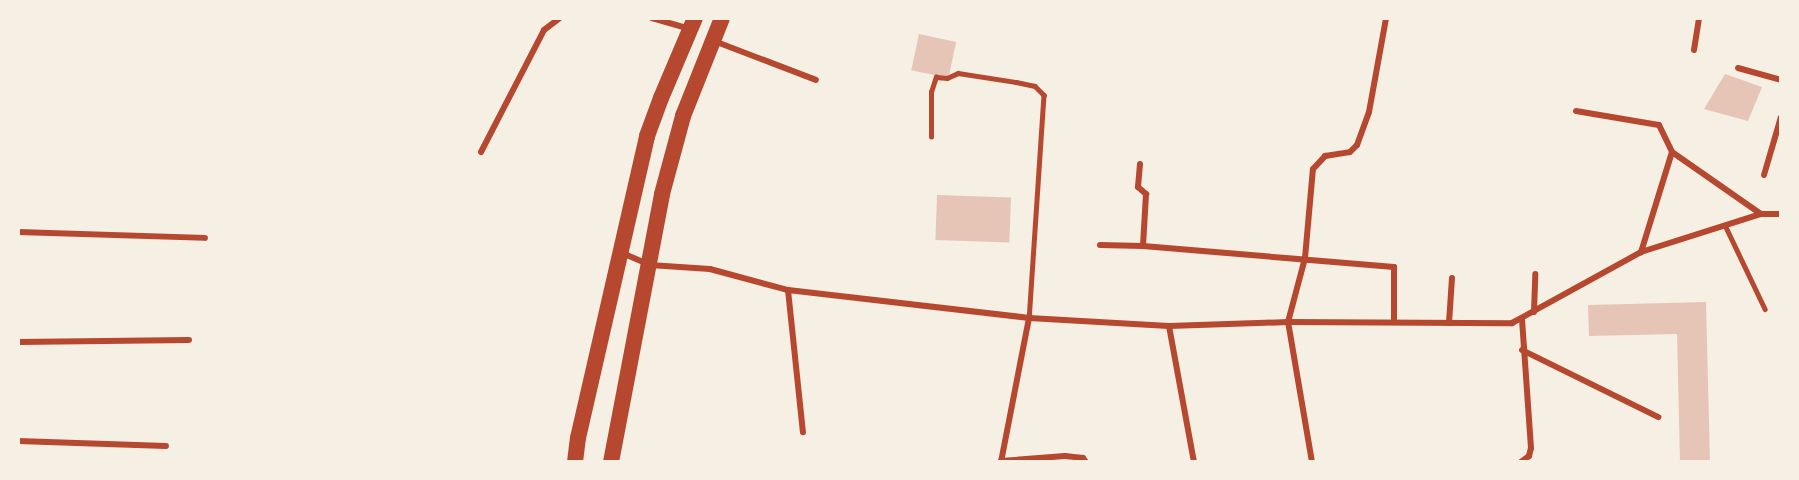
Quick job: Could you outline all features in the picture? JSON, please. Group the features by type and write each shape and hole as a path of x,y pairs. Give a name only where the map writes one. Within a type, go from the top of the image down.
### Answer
{"highway":[{"path":"611,462 662,194 680,127 722,18"},
{"path":"575,462 578,438 647,136 692,24"}],"street":[{"path":"481,152 544,30 560,18"},
{"path":"652,18 692,24"},
{"path":"1312,462 1288,322 1305,258 1313,169 1325,156 1350,152 1357,145 1369,112 1386,18"},
{"path":"1694,50 1699,18"},
{"path":"713,40 816,80"},
{"path":"1738,68 1781,80"},
{"path":"1576,111 1659,125 1672,152 1761,214"},
{"path":"1764,175 1781,117"},
{"path":"1641,252 1672,152"},
{"path":"1140,164 1138,187 1146,194 1143,246"},
{"path":"621,252 650,265 710,269 788,290 1029,318 1169,326 1288,322 1512,323 1641,252 1761,214 1781,213"},
{"path":"18,232 205,238"},
{"path":"1100,245 1305,258 1394,267 1394,322"},
{"path":"1534,312 1535,274"},
{"path":"1449,323 1452,278"},
{"path":"788,290 803,432"},
{"path":"1029,318 1001,462 1065,456 1083,458 1086,462"},
{"path":"1521,320 1531,448 1529,456 1521,462"},
{"path":"1169,326 1194,462"},
{"path":"18,342 189,340"},
{"path":"1522,350 1658,417"},
{"path":"18,441 166,446"}],"lane":[{"path":"931,137 931,92 936,77 947,78 958,73 1035,86 1043,92 1045,105 1029,318"},
{"path":"1725,225 1765,309"}],"building":[{"path":"919,34 956,42 948,78 911,70"},
{"path":"1725,74 1762,87 1748,121 1704,109"},
{"path":"937,195 1011,198 1009,243 935,240"},
{"path":"1706,302 1710,462 1680,462 1677,334 1589,336 1588,305"}]}
